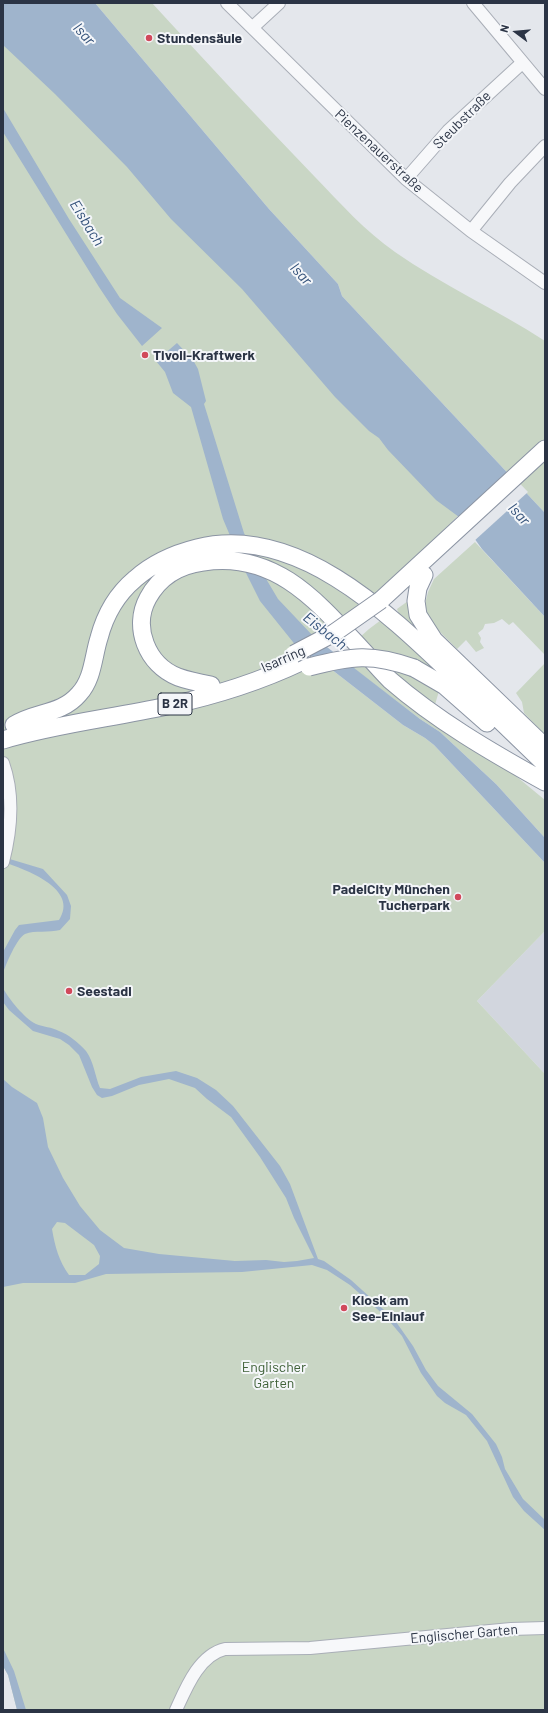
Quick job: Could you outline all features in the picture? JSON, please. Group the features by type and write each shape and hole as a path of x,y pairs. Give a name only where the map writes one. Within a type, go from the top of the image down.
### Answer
{"highway":[{"name":"Isarring","path":"426,568 545,449"},
{"name":"Isarring","path":"3,740 59,727 167,706 241,686 298,663 339,641 426,568 545,463"},
{"path":"211,685 178,677 162,668 151,657 144,642 142,627 143,611 148,598 162,579 168,574 210,553 235,543 260,547 308,562 335,576 358,592 405,629 545,764"},
{"path":"8,727 25,718 56,711 68,705 80,693 87,681 93,665 103,625 112,605 127,586 159,561 179,552 210,553 267,568 298,586 320,604 389,679 431,712 545,782"},
{"path":"426,568 418,588 416,601 418,615 434,640 545,747"},
{"path":"298,663 357,657 386,659 414,668 445,686 545,779"},
{"name":"Isarring","path":"8,727 166,697 258,670 298,663"}],"street":[{"name":"Pienzenauerstraße","path":"227,3 243,20 253,27 329,105 406,180 471,230 545,283"},
{"path":"253,27 279,3"},
{"path":"473,3 545,89"},
{"name":"Steubstraße","path":"406,180 448,131 522,63"},
{"path":"471,230 510,183 545,146"},
{"path":"3,763 10,800 10,824 4,857"},
{"name":"Englischer Garten","path":"176,1710 188,1685 199,1668 211,1654 225,1649 310,1648 511,1629 545,1628"}],"shaded area":[{"path":"545,931 545,1074 477,1001"}],"green space":[{"path":"95,3 152,3 294,156 343,207 373,235 413,264 508,318 545,341 545,513 342,296 338,284 269,209"},
{"name":"Englischer Garten","path":"3,33 459,515 376,595 314,637 331,669 403,725 434,745 545,863 545,931 477,1001 545,1074 545,1710 17,1710 8,1675 3,1666"},
{"path":"475,542 545,617 545,655 513,622 509,625 502,619 494,623 485,624 483,629 478,633 481,638 480,642 484,648 476,652 466,640 457,649 434,626 427,613 425,604 428,592 434,579"},
{"path":"408,601 421,629 418,632 400,617 397,609"},
{"path":"381,620 386,622 438,673 422,662 403,655 370,650 359,638"},
{"path":"545,663 545,735 524,713 522,702 516,693"},
{"path":"349,665 397,670 419,678 439,691 432,715 511,772 545,800 545,838 496,784 440,732 420,719"}],"water":[{"name":"Isar","path":"3,3 95,3 269,209 338,284 342,296 545,513 545,617 482,549 459,517 436,500 388,450 379,438 369,431 335,397 242,289 171,219 127,167 55,94 3,45"},
{"path":"3,108 69,219 120,298 162,328 142,346 117,314 99,287 3,132"},
{"path":"177,343 193,360 198,369 206,401 204,404 244,533 262,572 278,599 314,637 420,719 440,732 496,784 545,838 545,863 434,745 403,725 331,669 297,647 260,601 245,571 223,519 191,407 173,393 165,372 156,361"},
{"path":"3,857 43,869 67,895 71,906 70,919 60,930 29,933 22,936 12,952 3,973 3,952 19,925 59,920 64,909 62,899 56,890 47,882 36,875 3,862"},
{"path":"3,988 17,1008 31,1021 62,1032 77,1042 89,1055 100,1088 110,1089 141,1077 176,1071 197,1078 216,1090 233,1106 280,1166 290,1184 318,1259 324,1261 351,1280 394,1319 413,1346 426,1370 438,1386 472,1414 496,1444 502,1457 505,1469 523,1499 545,1520 545,1530 524,1511 513,1497 487,1441 466,1415 445,1403 437,1396 421,1373 402,1336 385,1316 350,1285 327,1270 312,1265 242,1272 106,1274 75,1283 23,1283 3,1287 3,1079 12,1087 37,1103 43,1118 48,1147 63,1178 80,1206 100,1230 124,1248 159,1254 235,1261 266,1260 284,1262 314,1258 294,1218 286,1198 260,1157 231,1117 195,1088 169,1079 139,1085 112,1096 102,1098 97,1095 92,1087 79,1055 69,1045 60,1039 33,1031 9,1010 3,1002","holes":["57,1222 65,1223 94,1245 100,1256 99,1264 85,1275 69,1275 58,1254 52,1229"]},
{"path":"3,1648 14,1671 26,1710 17,1710 8,1675 3,1666"}],"pier":[{"path":"508,471 528,492 473,542 457,518"}],"place":[{"name":"Stundensäule","path":"149,38"},
{"name":"Tivoli-Kraftwerk","path":"145,355"},
{"name":"PadelCity München Tucherpark","path":"458,897"},
{"name":"Seestadl","path":"69,991"},
{"name":"Kiosk am See-Einlauf","path":"344,1308"}],"water label":[{"name":"Eisbach","path":"87,223"},
{"name":"Eisbach","path":"325,631"}]}
